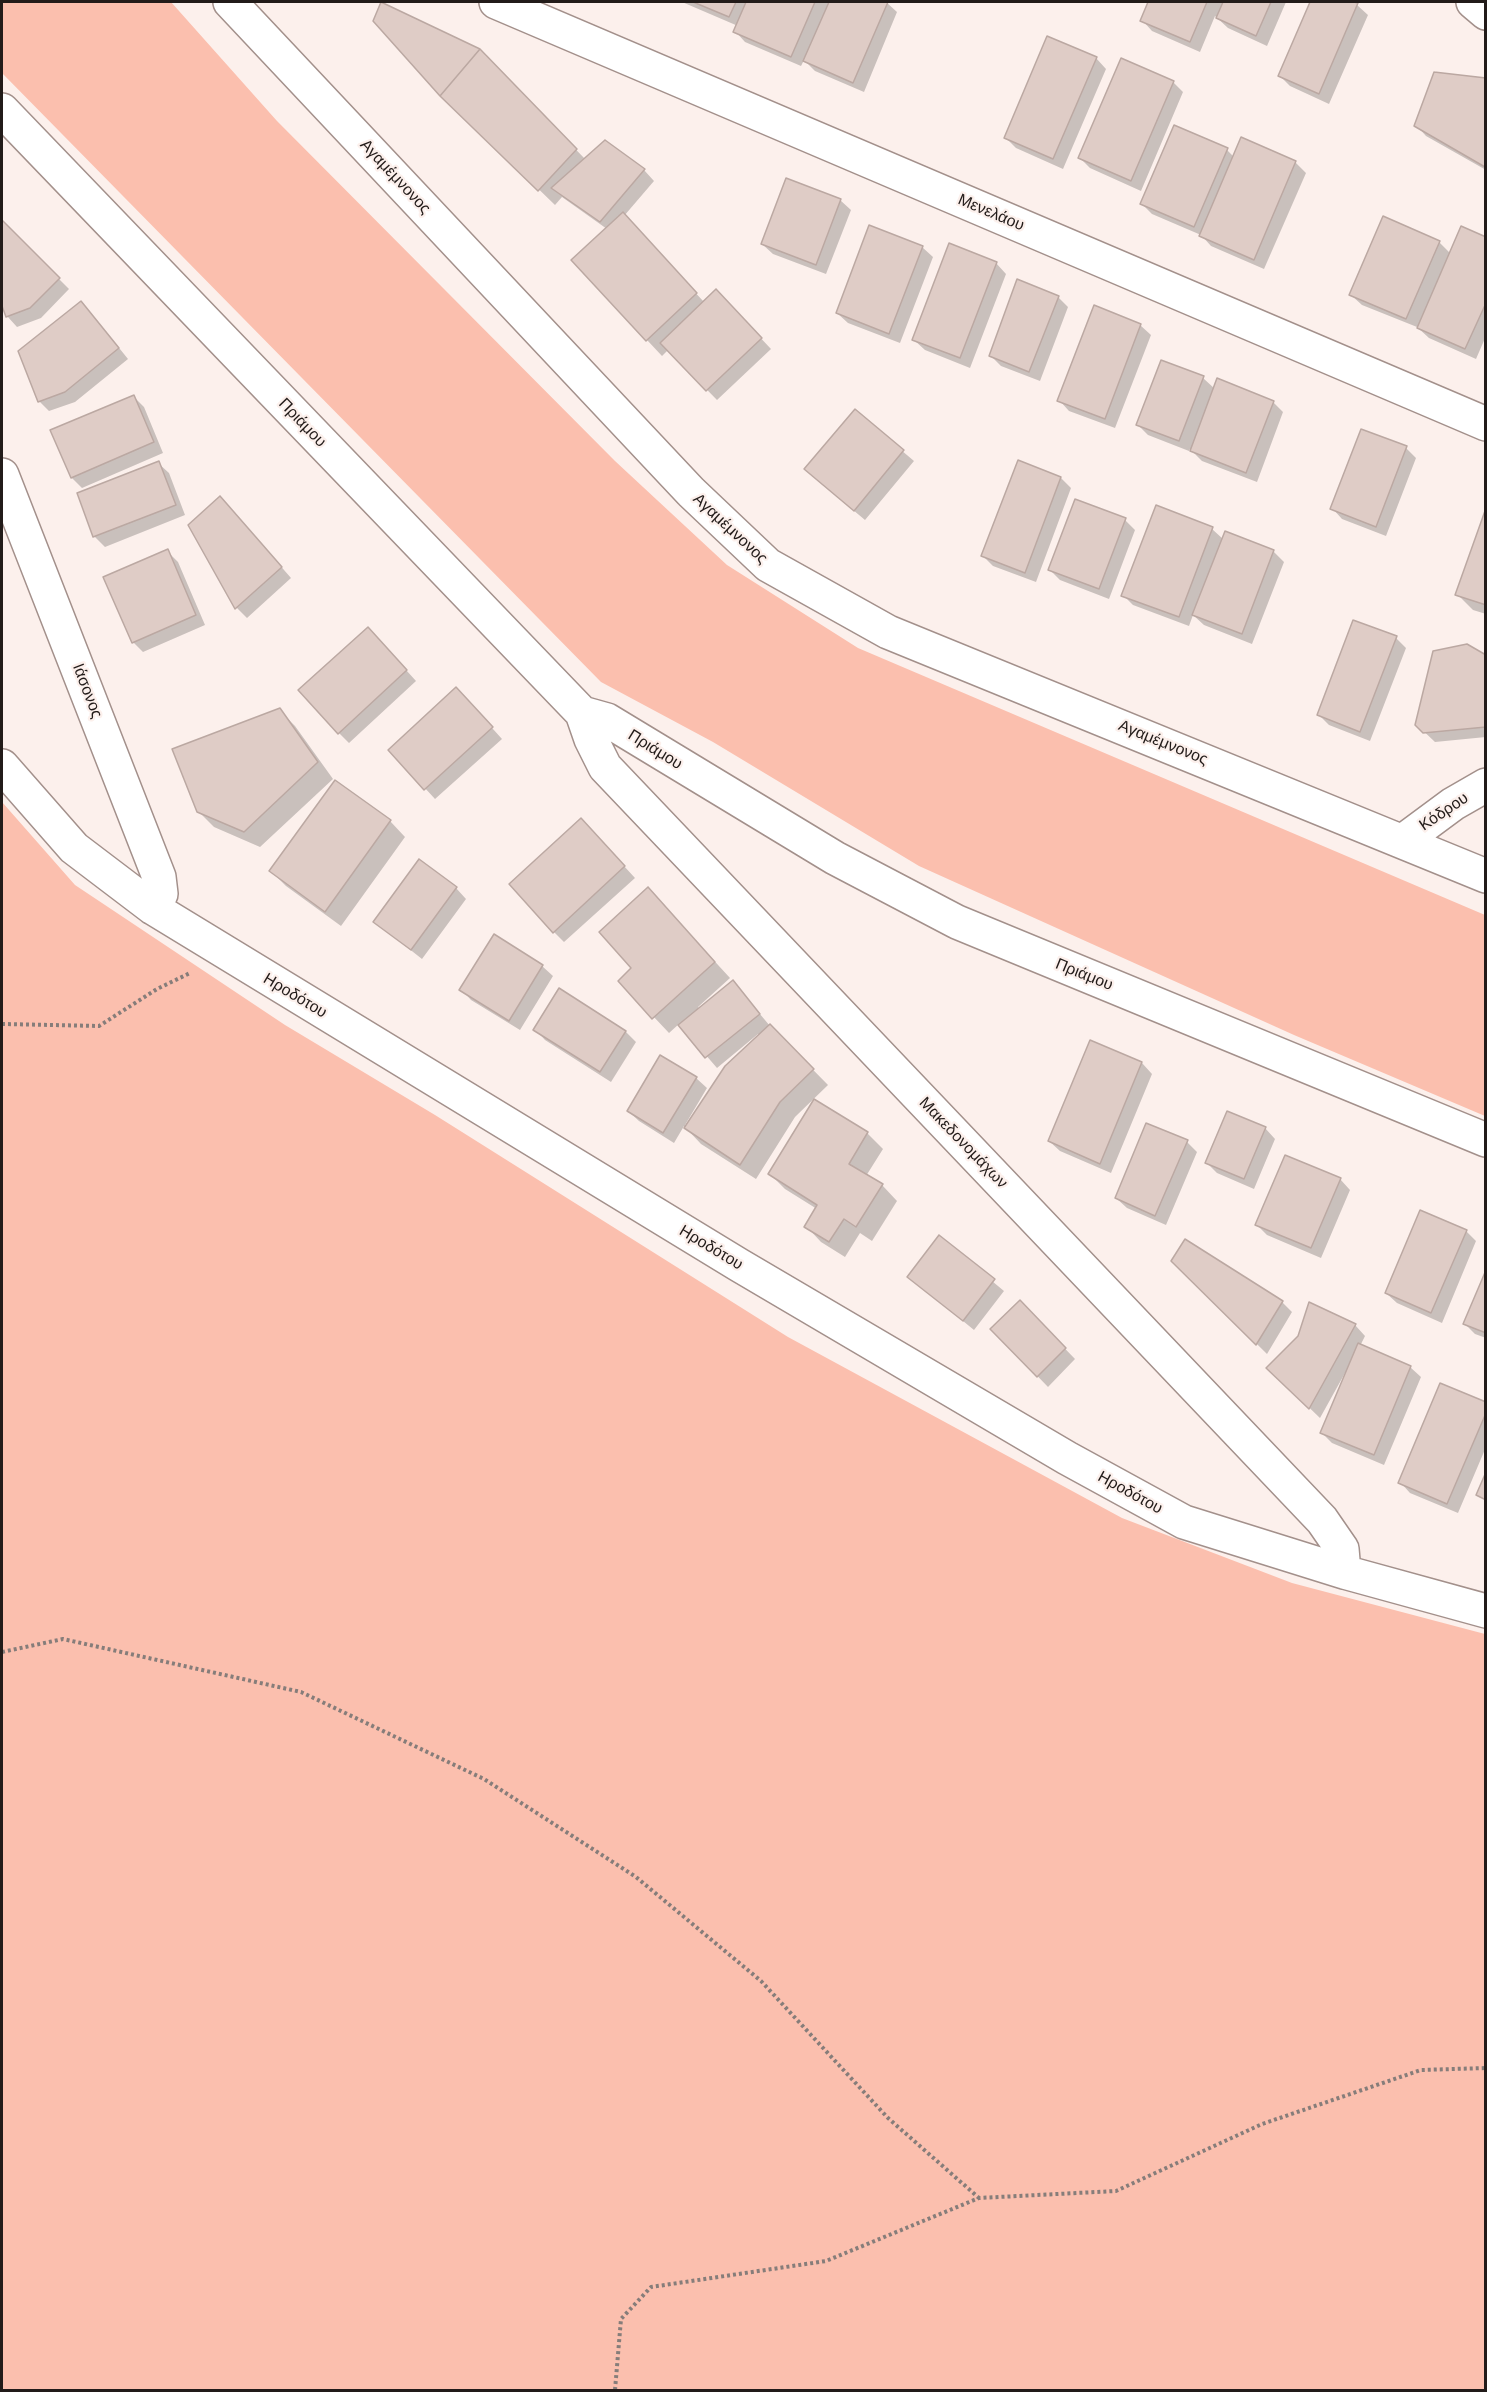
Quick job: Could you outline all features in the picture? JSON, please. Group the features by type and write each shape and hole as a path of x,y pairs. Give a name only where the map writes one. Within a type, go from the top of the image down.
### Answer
{"street":[{"name":"Αγαμέμνονος","path":"230,2 690,492 768,565 888,632 1485,876"},
{"name":"Μενελάου","path":"496,2 1485,424"},
{"path":"1473,2 1485,12"},
{"name":"Πριάμου","path":"2,110 582,713 607,720 836,858 957,922 1485,1140"},
{"name":"Ιάσονος","path":"2,475 159,877 161,894 153,908"},
{"name":"Μακεδονομάχων","path":"582,713 591,739 605,767 1322,1520 1342,1550 1344,1572"},
{"name":"Ηροδότου","path":"2,766 74,848 153,908 213,947 729,1259 1067,1458 1184,1522 1344,1572 1485,1611"},
{"name":"Κόδρου","path":"1403,841 1453,804 1485,785"}],"path":[{"path":"2,1024 99,1026 157,989 193,972 213,947"},
{"path":"2,1652 63,1639 301,1692 484,1779 636,1877 761,1981 888,2118 979,2198"},
{"path":"615,2391 621,2319 651,2288 825,2261 979,2198 1116,2191 1262,2124 1421,2070 1485,2068"}],"shaded area":[{"path":"2,2 171,2 277,121 615,461 727,565 858,648 1485,915 1485,1116 1294,1035 919,866 713,742 601,682 2,73"},
{"path":"2,802 75,885 285,1025 435,1115 788,1337 1122,1518 1292,1583 1485,1634 1485,2390 2,2390"}],"building":[{"path":"381,2 480,49 440,96 373,21"},
{"path":"693,2 736,2 729,17"},
{"path":"746,2 815,2 791,57 733,32"},
{"path":"829,2 888,2 853,83 803,61"},
{"path":"1148,2 1207,2 1190,42 1140,21"},
{"path":"1223,2 1271,2 1256,36 1216,18"},
{"path":"1310,2 1358,3 1319,94 1278,76"},
{"path":"1047,36 1097,57 1053,159 1004,138"},
{"path":"480,49 577,149 538,191 440,96"},
{"path":"1121,58 1174,81 1131,181 1078,158"},
{"path":"1434,72 1486,78 1485,167 1414,126"},
{"path":"1174,125 1228,148 1194,227 1140,204"},
{"path":"1241,137 1296,161 1254,260 1199,236"},
{"path":"605,140 645,169 600,222 551,188"},
{"path":"786,178 841,199 816,265 761,244"},
{"path":"623,212 697,293 646,341 571,260"},
{"path":"1383,216 1440,241 1406,319 1349,295"},
{"path":"2,220 60,278 30,308 6,317 2,306"},
{"path":"869,225 923,246 889,334 836,313"},
{"path":"1461,226 1486,237 1486,303 1465,349 1417,328"},
{"path":"949,243 997,262 960,358 912,340"},
{"path":"1017,279 1059,296 1029,372 989,356"},
{"path":"716,289 762,338 706,391 660,343"},
{"path":"81,301 119,348 65,392 38,402 18,351"},
{"path":"1094,305 1141,324 1105,419 1057,401"},
{"path":"1161,360 1204,376 1179,441 1136,425"},
{"path":"1217,378 1274,401 1246,473 1190,451"},
{"path":"134,395 154,442 71,478 50,430"},
{"path":"855,409 904,450 854,511 804,469"},
{"path":"1361,429 1407,446 1376,527 1330,509"},
{"path":"1018,460 1061,477 1025,573 981,556"},
{"path":"159,461 176,505 93,537 77,493"},
{"path":"220,496 282,567 235,609 188,525"},
{"path":"1075,499 1126,518 1099,589 1048,570"},
{"path":"1156,505 1213,527 1179,617 1121,596"},
{"path":"1486,508 1486,605 1455,595"},
{"path":"1225,531 1274,550 1242,634 1192,615"},
{"path":"168,549 196,615 132,643 103,577"},
{"path":"1353,620 1397,636 1360,732 1317,715"},
{"path":"368,627 407,670 338,734 298,690"},
{"path":"1467,644 1486,655 1486,727 1423,733 1415,725 1433,651"},
{"path":"456,687 493,727 424,790 388,750"},
{"path":"280,708 318,762 244,832 197,812 172,749"},
{"path":"335,780 391,820 325,912 269,871"},
{"path":"581,818 625,866 553,933 509,884"},
{"path":"419,859 457,887 411,950 373,922"},
{"path":"648,887 715,962 652,1019 618,981 631,968 599,932"},
{"path":"494,934 543,965 509,1021 459,990"},
{"path":"733,980 760,1014 705,1058 678,1025"},
{"path":"559,988 626,1031 600,1072 533,1030"},
{"path":"770,1024 814,1069 780,1102 740,1165 684,1128 725,1066"},
{"path":"1090,1040 1142,1062 1100,1164 1048,1141"},
{"path":"660,1055 697,1077 663,1133 627,1111"},
{"path":"814,1099 868,1132 849,1164 883,1184 856,1227 844,1219 829,1242 804,1227 817,1205 768,1174"},
{"path":"1227,1111 1266,1127 1244,1179 1205,1163"},
{"path":"1146,1123 1188,1140 1155,1216 1115,1198"},
{"path":"1285,1155 1341,1178 1311,1248 1255,1225"},
{"path":"1420,1210 1467,1230 1431,1313 1385,1293"},
{"path":"939,1235 995,1279 963,1321 907,1277"},
{"path":"1185,1239 1283,1301 1256,1345 1171,1261"},
{"path":"1486,1270 1486,1333 1463,1324"},
{"path":"1020,1300 1066,1348 1037,1377 990,1329"},
{"path":"1309,1302 1356,1324 1309,1409 1266,1368 1298,1336"},
{"path":"1358,1343 1411,1366 1374,1455 1320,1433"},
{"path":"1440,1383 1486,1402 1486,1413 1447,1504 1398,1483"},
{"path":"1486,1472 1486,1500 1476,1495"}]}
